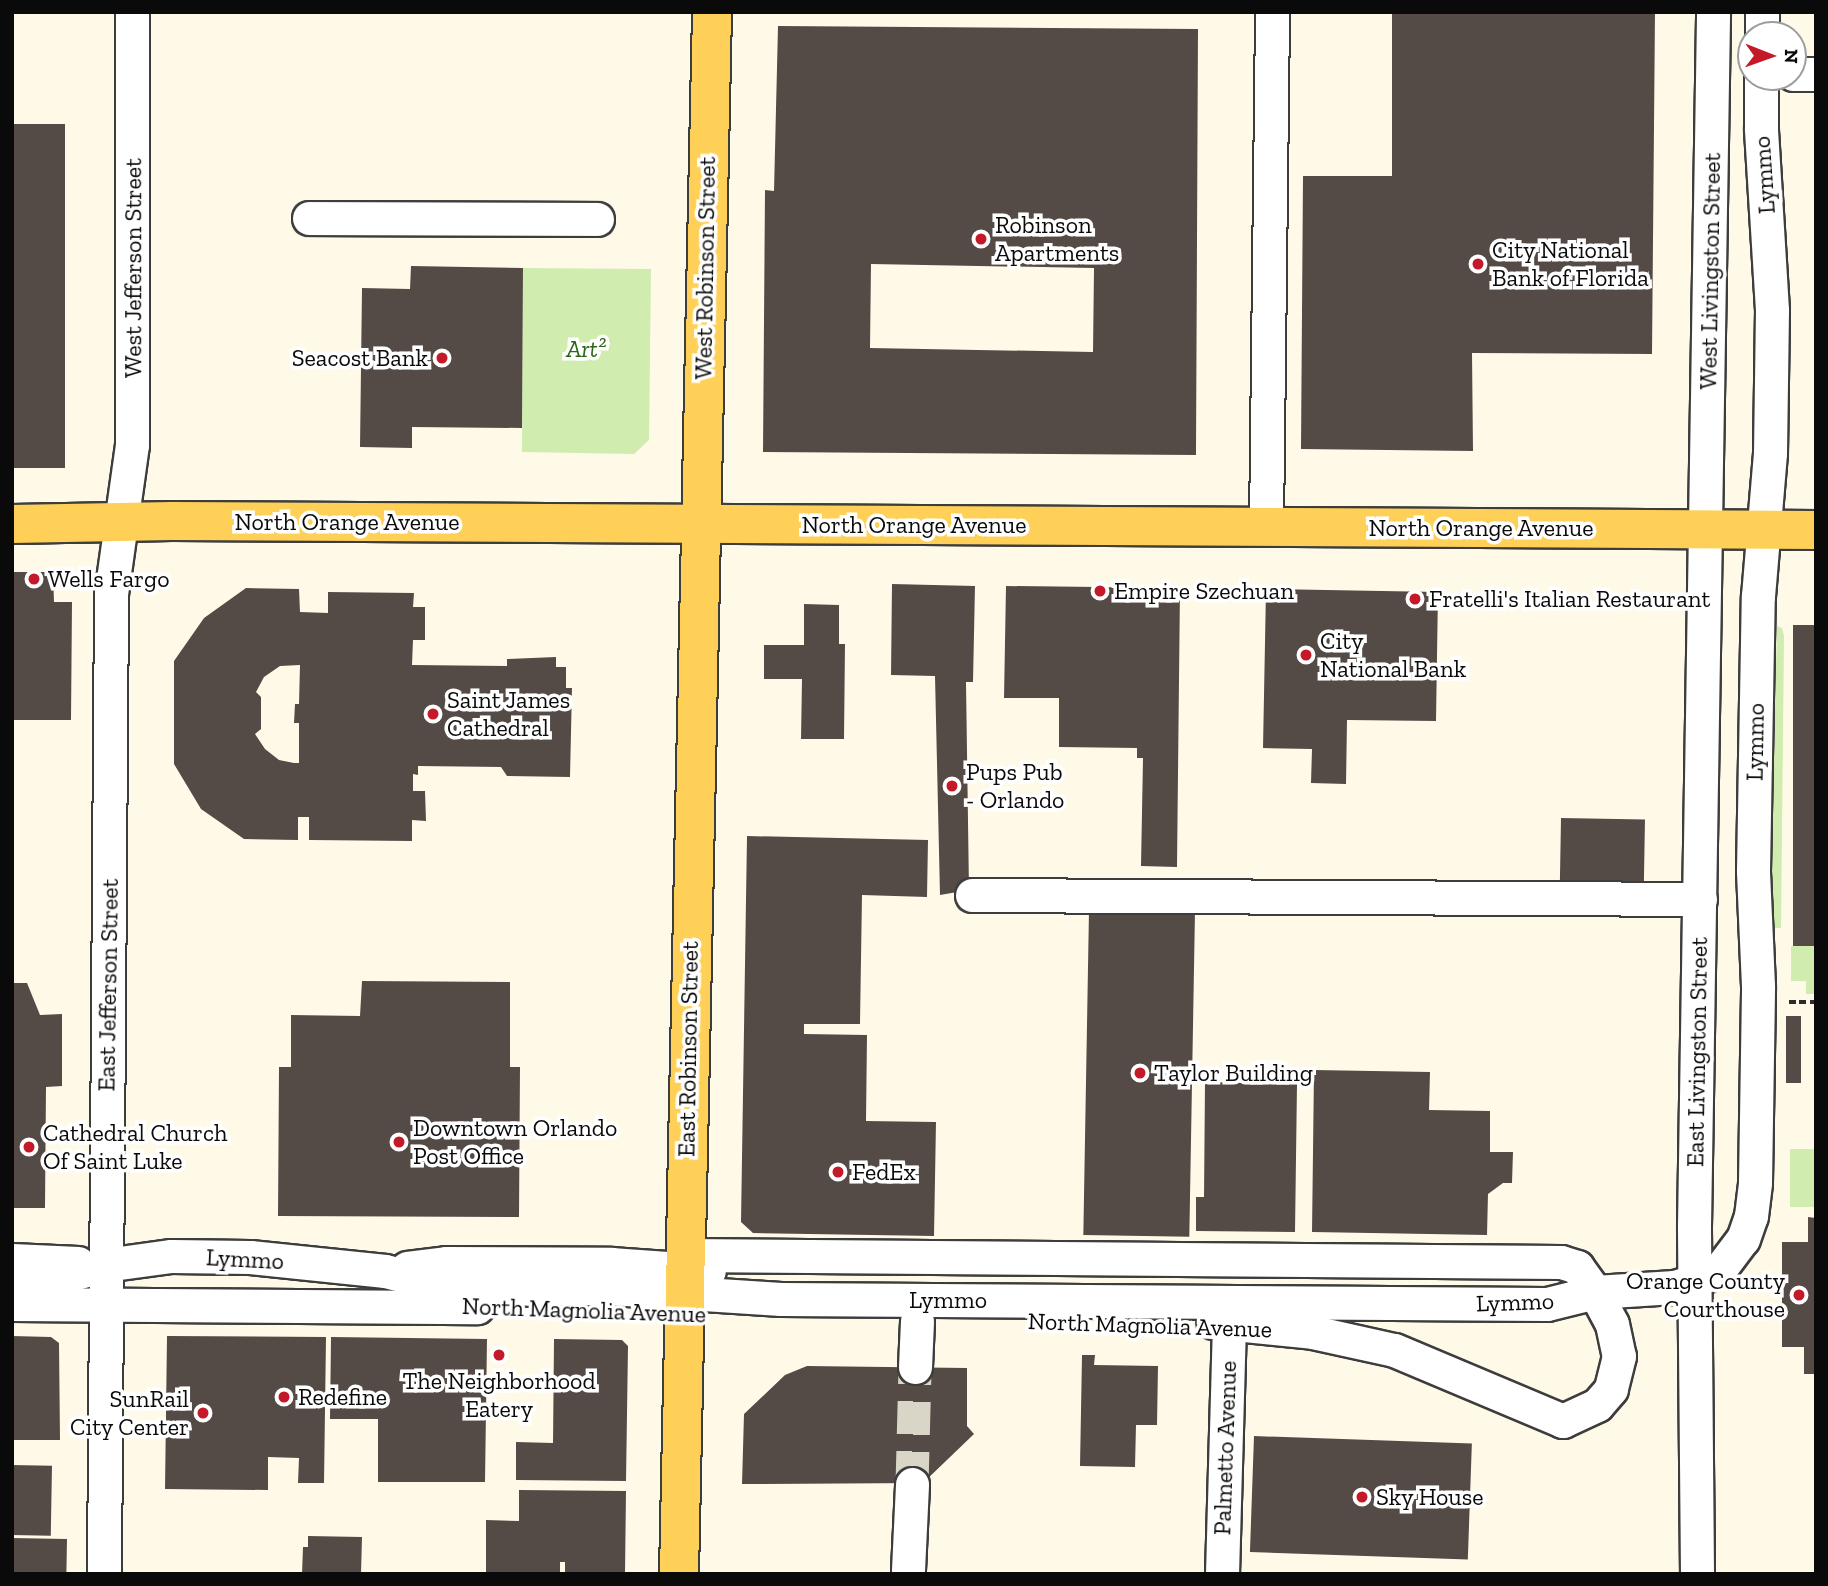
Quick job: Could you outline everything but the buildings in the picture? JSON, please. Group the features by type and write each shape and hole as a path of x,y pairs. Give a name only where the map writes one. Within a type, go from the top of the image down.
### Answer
{"main road":[{"name":"West Robinson Street","path":"699,524 712,12"},
{"name":"North Orange Avenue","path":"12,524 699,524 1816,530"},
{"name":"East Robinson Street","path":"679,1574 699,524"}],"street":[{"name":"West Jefferson Street","path":"121,523 132,445 132,12"},
{"path":"1266,527 1272,12"},
{"name":"West Livingston Street","path":"1707,530 1713,12"},
{"path":"1713,73 1737,73"},
{"name":"Lymmo","path":"12,1285 30,1285 105,1265 171,1256 197,1256 250,1258 385,1271 446,1263 611,1264 684,1282 781,1299 1547,1304 1595,1292 1654,1291 1695,1281 1720,1269 1742,1239 1754,1197 1758,986 1753,858 1758,596 1770,453 1772,310 1761,91"},
{"path":"309,218 597,219"},
{"name":"East Jefferson Street","path":"104,1574 111,594 121,523"},
{"name":"East Livingston Street","path":"1697,1574 1695,1281 1707,530"},
{"path":"972,895 1700,900"},
{"name":"Lymmo","path":"12,1260 105,1265"},
{"name":"North Magnolia Avenue","path":"12,1304 622,1308 684,1282 1562,1262 1577,1267 1595,1292 1616,1335 1619,1356 1611,1389 1597,1405 1563,1421 1394,1350 1313,1332 1229,1322 783,1318 684,1282"},
{"path":"915,1367 917,1321"},
{"name":"Palmetto Avenue","path":"1222,1574 1229,1322"},
{"path":"908,1570 912,1484"}],"path":[{"path":"1783,1002 1816,1002"}],"green space":[{"name":"Art²","path":"523,268 651,269 649,440 634,454 522,452"},
{"path":"1777,626 1782,628 1784,636 1781,928 1774,928 1771,867"},
{"path":"1791,946 1815,946 1816,994 1806,994 1806,981 1791,981"},
{"path":"1790,1149 1816,1149 1816,1207 1790,1207"}],"tunnel":[{"path":"912,1484 915,1367"}],"place":[{"name":"Robinson Apartments","path":"981,239"},
{"name":"City National Bank of Florida","path":"1478,264"},
{"name":"Seacost Bank","path":"442,358"},
{"name":"Wells Fargo","path":"34,579"},
{"name":"Empire Szechuan","path":"1100,591"},
{"name":"Fratelli's Italian Restaurant","path":"1415,599"},
{"name":"City National Bank","path":"1306,655"},
{"name":"Saint James Cathedral","path":"433,714"},
{"name":"Pups Pub - Orlando","path":"952,786"},
{"name":"Taylor Building","path":"1140,1073"},
{"name":"Downtown Orlando Post Office","path":"399,1142"},
{"name":"Cathedral Church Of Saint Luke","path":"29,1147"},
{"name":"FedEx","path":"838,1172"},
{"name":"Orange County Courthouse","path":"1799,1295"},
{"name":"The Neighborhood Eatery","path":"499,1355"},
{"name":"Redefine","path":"284,1397"},
{"name":"SunRail City Center","path":"203,1413"},
{"name":"Sky House","path":"1362,1497"}]}
